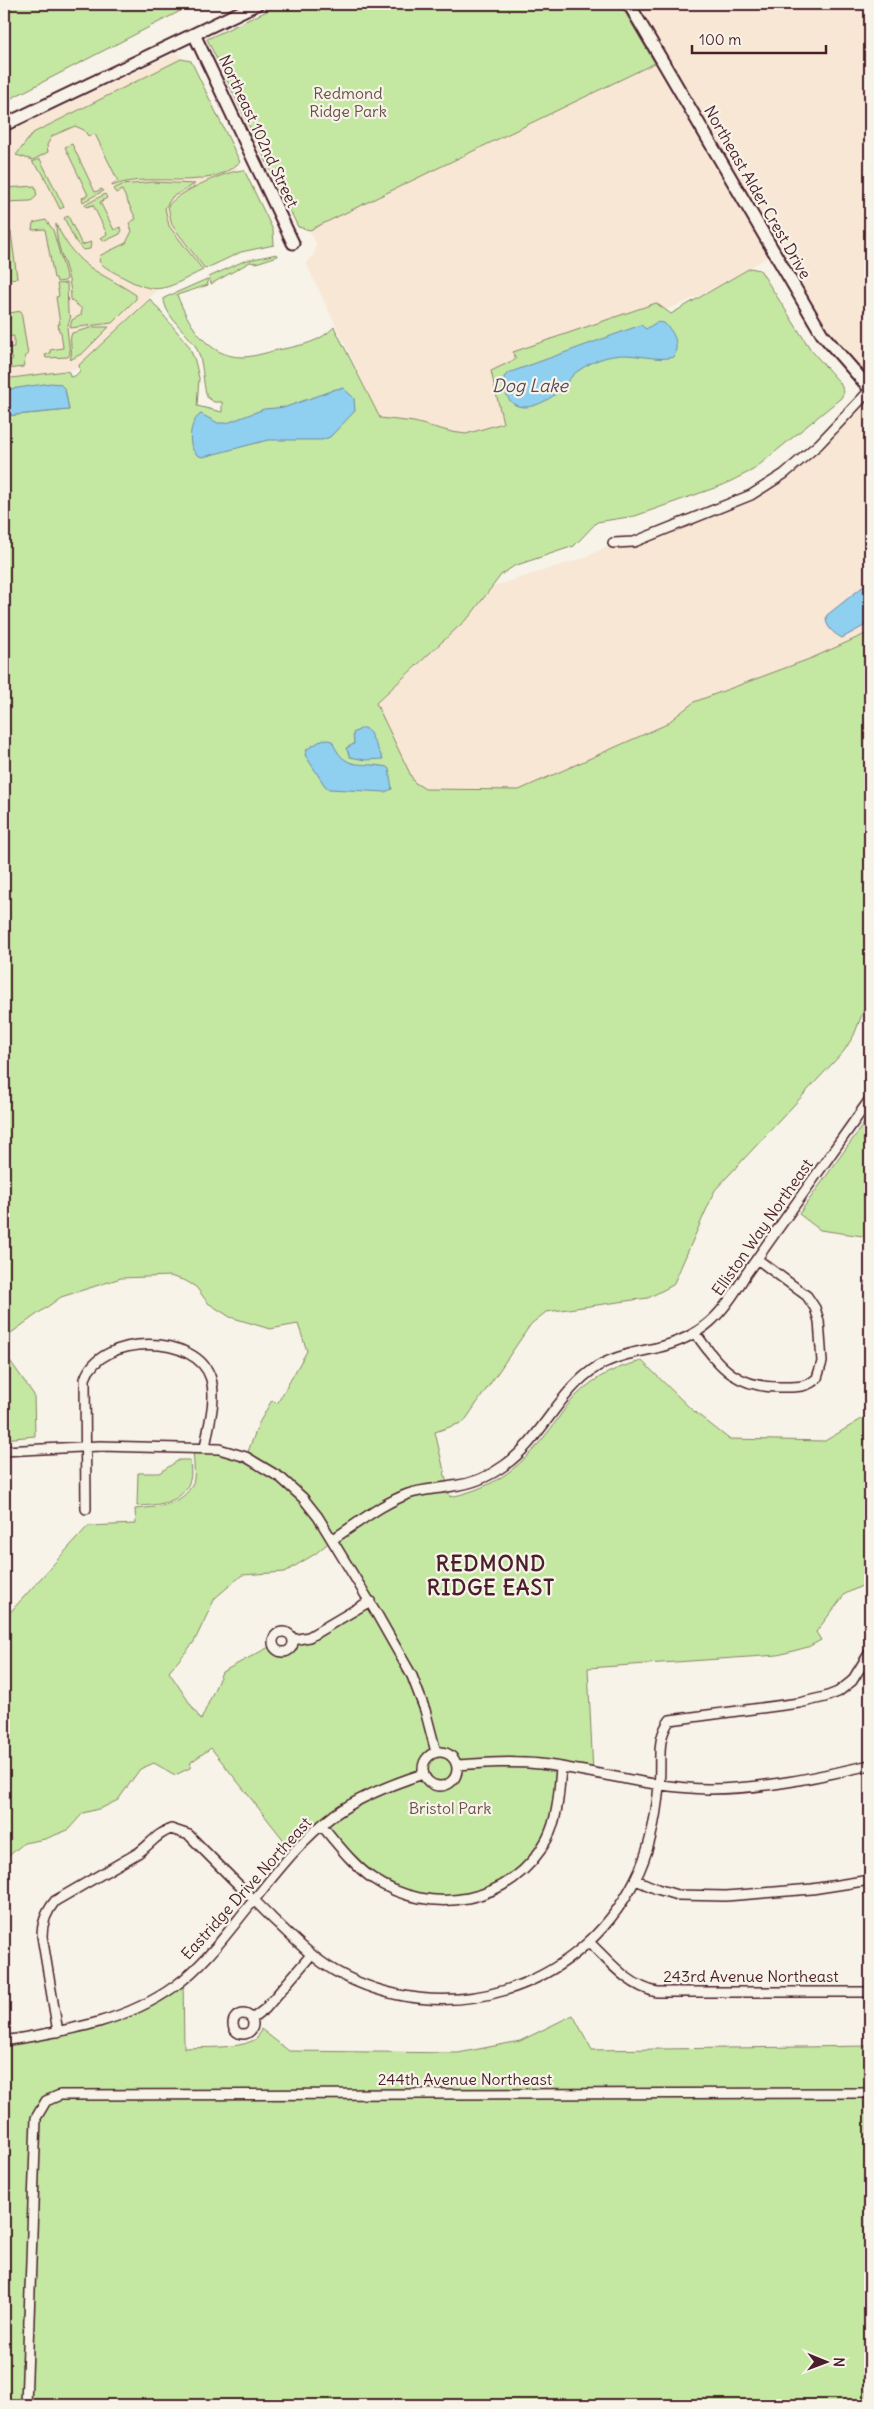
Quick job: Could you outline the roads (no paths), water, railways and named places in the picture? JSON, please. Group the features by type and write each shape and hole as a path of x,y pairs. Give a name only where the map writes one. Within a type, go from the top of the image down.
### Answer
{"street":[{"path":"4,125 257,4"},
{"name":"Northeast Alder Crest Drive","path":"629,4 822,334 870,389"},
{"name":"Northeast 102nd Street","path":"194,34 257,162 293,243"},
{"path":"613,543 634,542 751,495 784,474 819,444 870,389"},
{"name":"Elliston Way Northeast","path":"333,1539 394,1500 408,1494 466,1484 494,1472 521,1450 572,1387 592,1370 614,1358 664,1346 696,1334 729,1303 757,1259 870,1099"},
{"path":"696,1334 722,1368 747,1383 766,1387 804,1386 817,1378 822,1362 819,1321 815,1308 807,1296 757,1259"},
{"path":"86,1508 83,1392 85,1379 90,1369 106,1353 120,1348 154,1345 175,1348 200,1360 208,1372 213,1395 204,1448"},
{"path":"4,1451 85,1447 204,1448 235,1453 265,1467 281,1478 303,1498 333,1539 370,1601 412,1676 425,1710 436,1752"},
{"path":"293,1640 309,1637 370,1601"},
{"path":"58,2032 42,1936 42,1927 48,1909 64,1895 143,1850 159,1834 171,1829 189,1835 311,1955 342,1975 384,1992 428,1999 464,1999 517,1987 550,1971 589,1942 619,1908 636,1880 650,1841 660,1784 660,1740 670,1720 799,1703 825,1697 838,1692 852,1681 870,1652"},
{"path":"436,1752 447,1753 452,1756 457,1766 456,1777 447,1785 435,1786 423,1774 424,1763 431,1754 436,1752"},
{"path":"457,1766 494,1762 561,1768 660,1784 709,1789 754,1786 806,1779 870,1765"},
{"path":"322,1826 371,1878 389,1888 409,1896 431,1900 452,1901 472,1898 504,1884 534,1857 547,1838 555,1815 561,1768"},
{"name":"Eastridge Drive Northeast","path":"4,2041 96,2025 153,2000 174,1987 207,1958 306,1839 364,1797 423,1774"},
{"path":"636,1880 657,1889 677,1894 726,1896 812,1889 870,1880"},
{"name":"243rd Avenue Northeast","path":"589,1942 627,1980 645,1989 657,1992 870,1992"},
{"path":"252,2019 265,2009 311,1955"},
{"name":"244th Avenue Northeast","path":"26,2405 36,2118 46,2101 60,2094 870,2093"}],"water":[{"name":"Dog Lake","path":"657,322 664,323 675,338 674,357 659,358 621,355 608,357 578,371 557,393 538,404 521,407 508,399 504,377 508,373 641,325 646,329"},
{"path":"51,383 60,384 65,389 69,410 4,416 4,390"},
{"path":"343,388 354,398 355,411 330,437 322,440 268,440 203,457 197,455 193,450 190,437 191,430 193,423 201,414 218,423 227,423 264,409 286,407"},
{"path":"870,581 870,626 864,626 842,638 828,626 827,615"},
{"path":"365,728 370,733 383,759 365,760 350,757 346,748 354,744 353,733"},
{"path":"324,739 332,741 337,751 348,761 387,767 389,769 392,789 385,792 329,789 325,786 305,755 307,749"}],"district":[{"name":"REDMOND RIDGE EAST","path":"491,1575"}],"park label":[{"name":"Redmond Ridge Park","path":"348,102"},
{"name":"Bristol Park","path":"450,1808"}]}
